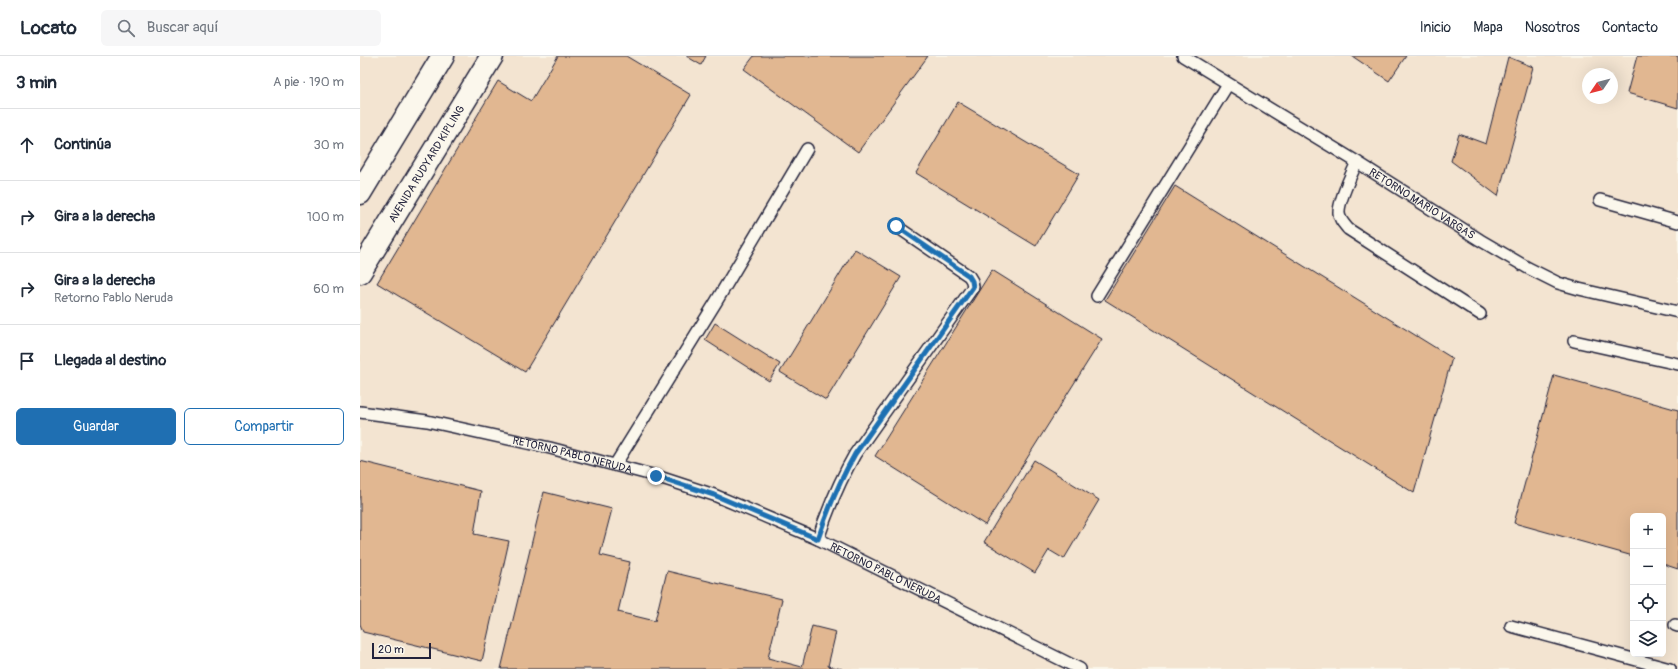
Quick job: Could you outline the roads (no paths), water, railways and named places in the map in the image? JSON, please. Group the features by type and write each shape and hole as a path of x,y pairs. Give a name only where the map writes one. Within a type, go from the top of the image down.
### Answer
{"street":[{"path":"360,192 443,56"},
{"name":"AVENIDA RUDYARD KIPLING","path":"360,272 492,56"}],"lane":[{"name":"RETORNO MARIO VARGAS","path":"1183,56 1357,162 1480,240 1528,268 1558,283 1606,296 1678,312"},
{"path":"1097,296 1228,84"},
{"path":"615,465 716,302 807,149"},
{"path":"1357,162 1339,206 1341,221 1348,229 1480,314"},
{"path":"1600,200 1678,222"},
{"path":"818,539 838,484 855,454 973,287 969,276 896,226"},
{"path":"1574,340 1678,364"},
{"name":"RETORNO PABLO NERUDA","path":"360,412 427,421 550,448 656,476 714,495 818,539 1080,669"},
{"path":"1511,626 1670,669"}]}
